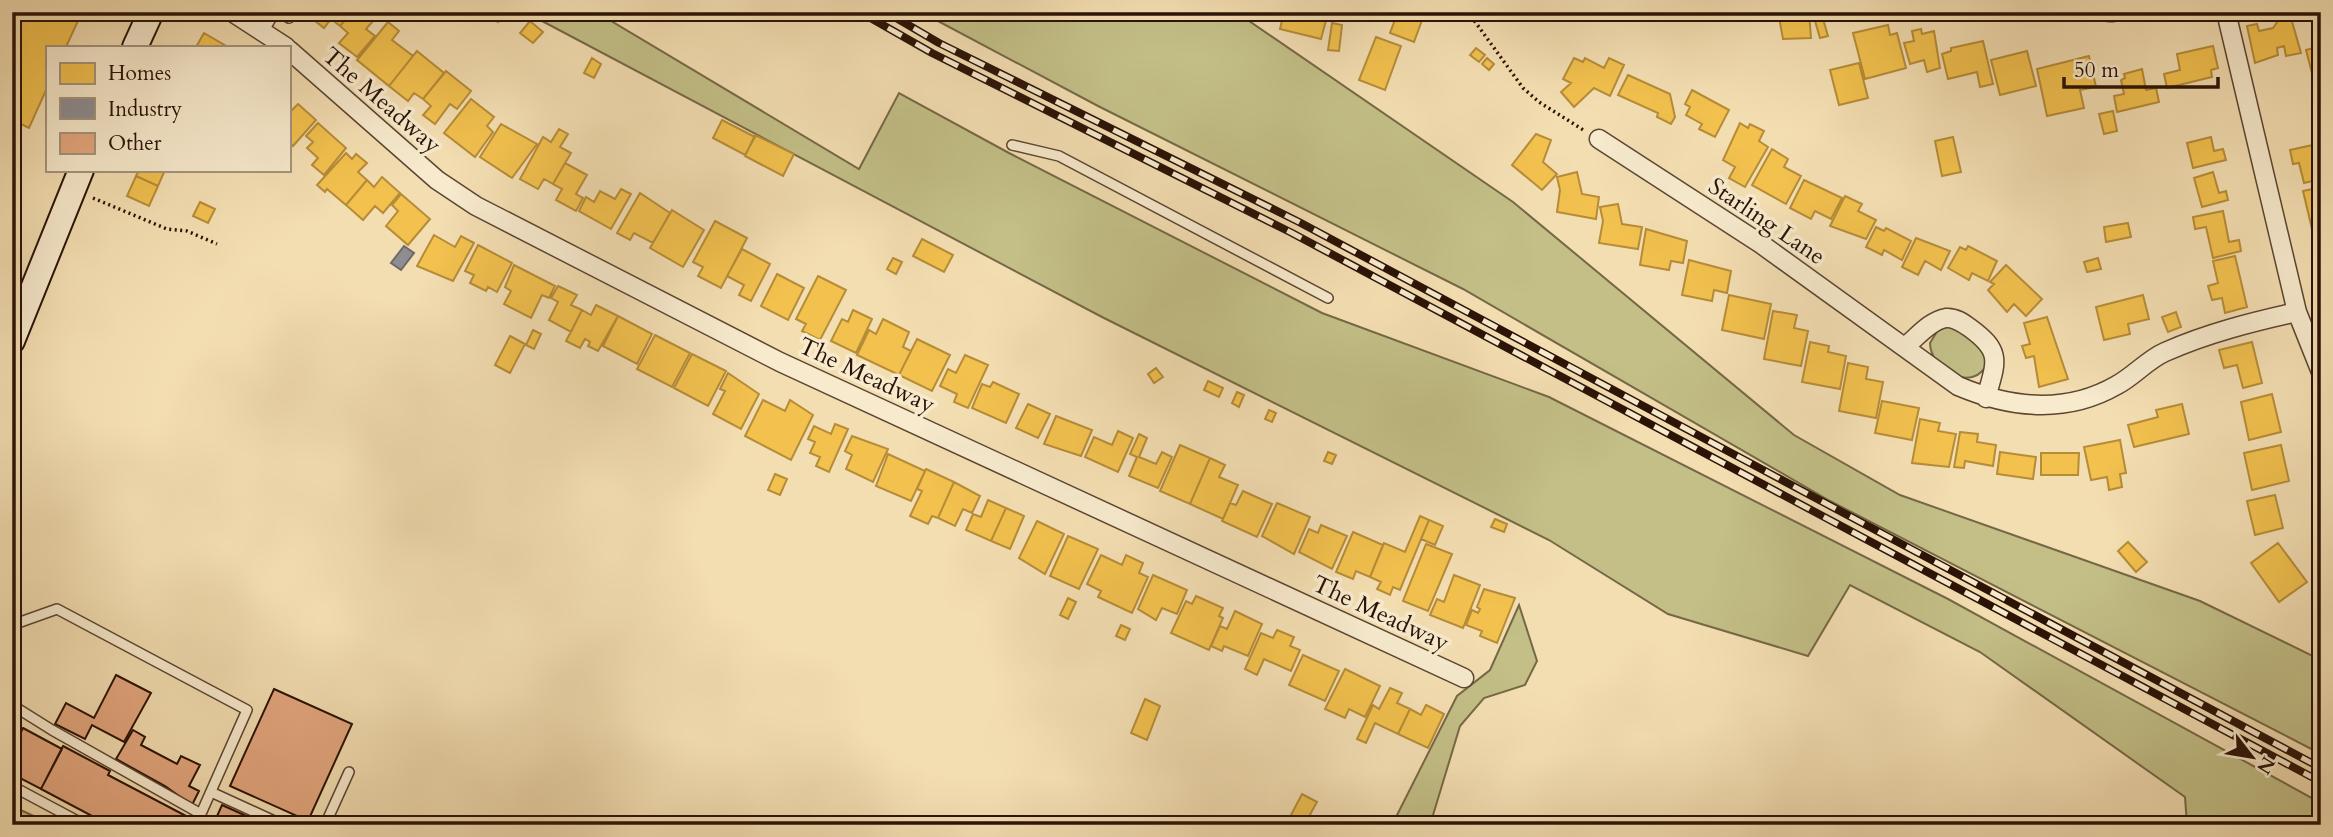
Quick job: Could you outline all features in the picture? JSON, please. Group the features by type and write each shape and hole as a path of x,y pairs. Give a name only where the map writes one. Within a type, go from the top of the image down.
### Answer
{"main road":[{"path":"135,46 151,12"},
{"path":"12,341 72,190"}],"street":[{"name":"The Meadway","path":"232,12 283,46"},
{"path":"2226,12 2297,312 2321,372"},
{"name":"The Meadway","path":"290,52 437,180 477,206 780,362 1464,678"},
{"name":"Starling Lane","path":"1598,139 1761,244 1958,386 1986,398 2029,407 2065,404 2117,385 2161,354 2194,339 2297,312"},
{"path":"1906,346 1936,321 1949,317 1960,321 1993,346 1996,359 1986,398"}],"lane":[{"path":"263,32 277,12 289,19 293,12"},
{"path":"1012,145 1059,156 1328,298"},
{"path":"12,625 57,609 247,710 196,825"},
{"path":"12,705 201,814"},
{"path":"324,825 349,772"},
{"path":"12,786 85,825"},
{"path":"211,792 283,825"}],"path":[{"path":"1468,12 1523,88 1539,102 1598,139"},
{"path":"72,190 167,229 187,231 217,244"}],"shaded area":[{"path":"525,12 596,12 859,169 899,93 1009,153 1322,313 1549,397 1948,599 2321,803 2321,825 2187,825 2185,797 1980,652 1850,585 1808,656 1668,614 1549,540 1102,317"},
{"path":"921,12 1236,12 1513,202 1794,435 1900,495 2200,601 2321,660 2321,754 1830,501 1463,289 1098,106"},
{"path":"1947,325 1972,339 1988,362 1981,372 1973,377 1963,378 1945,370 1932,353 1930,343 1938,330"},
{"path":"1519,605 1537,661 1525,685 1484,698 1460,726 1430,825 1392,825 1457,696 1490,670"},
{"path":"12,806 53,825 12,825"}],"building: Homes":[{"path":"12,12 82,12 66,46 46,46 46,90 29,128 12,120"},
{"path":"352,12 340,26 331,19 324,28 305,13"},
{"path":"352,12 379,14 366,29 375,36 357,57 339,43 348,33 340,26"},
{"path":"495,12 505,12 498,22 491,17"},
{"path":"1284,12 1328,13 1321,39 1280,29"},
{"path":"1393,12 1425,12 1414,42 1390,33 1397,14"},
{"path":"1709,12 1721,12 1721,17 1709,17"},
{"path":"1778,12 1809,12 1811,38 1783,39"},
{"path":"1821,12 1828,36 1820,38 1813,14"},
{"path":"2291,18 2301,53 2286,56 2284,46 2277,48 2278,55 2255,63 2247,26 2257,24 2259,31 2273,28 2278,21"},
{"path":"530,21 543,32 533,43 520,33"},
{"path":"388,22 399,31 392,40 413,56 389,86 357,60"},
{"path":"1332,23 1342,25 1339,51 1328,50"},
{"path":"1888,25 1890,35 1897,33 1906,68 1865,79 1853,33"},
{"path":"1921,29 1922,34 1934,31 1940,68 1927,72 1924,60 1910,64 1904,43 1914,41 1912,31"},
{"path":"204,33 226,46 197,46"},
{"path":"1376,37 1401,46 1385,90 1359,80"},
{"path":"1983,41 1993,84 1980,87 1977,72 1948,79 1942,54 1951,51 1951,48"},
{"path":"2213,46 2218,68 2211,70 2212,77 2167,88 2164,74 2180,70 2177,54"},
{"path":"2321,46 2321,80 2314,81 2306,50"},
{"path":"1476,48 1485,55 1479,62 1470,55"},
{"path":"417,51 444,73 423,99 414,93 408,101 389,86"},
{"path":"2027,51 2036,86 2000,95 1991,60"},
{"path":"2089,56 2096,87 2080,90 2084,108 2047,116 2037,69"},
{"path":"592,58 601,64 594,78 584,73"},
{"path":"1487,58 1494,64 1489,70 1482,64"},
{"path":"1574,58 1583,62 1585,58 1604,68 1609,58 1624,65 1610,96 1594,88 1574,107 1561,92 1571,83 1563,79"},
{"path":"1859,63 1868,98 1839,105 1830,70"},
{"path":"2142,69 2146,90 2156,88 2159,102 2117,112 2114,96 2124,94 2121,80 2125,78 2124,74"},
{"path":"446,71 471,91 457,109 450,104 435,124 423,115 431,106 423,99"},
{"path":"1628,75 1670,94 1675,117 1671,124 1657,117 1658,113 1618,95"},
{"path":"1692,90 1729,110 1715,137 1699,129 1702,124 1686,115 1690,107 1685,104"},
{"path":"471,99 494,117 487,126 493,132 475,157 444,133"},
{"path":"298,104 316,120 293,146 290,143 291,111"},
{"path":"2113,111 2117,131 2104,134 2099,114"},
{"path":"722,120 755,137 745,155 713,138"},
{"path":"318,123 346,148 324,175 312,165 318,158 307,148 313,142 306,136"},
{"path":"1740,123 1748,128 1750,124 1764,131 1759,141 1768,147 1745,187 1729,178 1735,167 1723,160"},
{"path":"501,124 537,144 512,178 480,157"},
{"path":"559,129 568,134 560,147 571,153 553,184 544,179 538,189 520,179 543,137 551,142"},
{"path":"1536,134 1551,140 1543,162 1557,174 1542,190 1512,165"},
{"path":"755,135 794,154 783,176 745,156"},
{"path":"1953,137 1961,172 1942,176 1935,141"},
{"path":"2211,137 2214,151 2223,149 2226,160 2193,168 2187,143"},
{"path":"2317,144 2321,179 2304,183 2299,163 2293,164 2290,150"},
{"path":"1772,149 1788,159 1784,167 1801,176 1786,204 1752,185"},
{"path":"346,153 352,159 356,154 367,163 358,172 367,180 346,205 327,189 325,192 317,185"},
{"path":"565,163 587,175 576,194 583,198 576,211 556,200 562,189 553,184"},
{"path":"138,172 164,172 158,186 136,176"},
{"path":"1577,172 1582,194 1599,197 1596,219 1557,212 1560,190 1557,177"},
{"path":"2213,172 2219,193 2226,191 2228,200 2202,207 2194,178"},
{"path":"136,176 158,186 149,206 127,196"},
{"path":"382,177 400,193 383,213 375,206 363,220 346,205 367,180 374,187"},
{"path":"1804,180 1842,198 1831,219 1815,211 1811,219 1790,208"},
{"path":"2321,187 2321,227 2312,229 2303,191"},
{"path":"621,189 631,194 611,229 579,211 586,197 594,202 600,191 615,199"},
{"path":"640,193 670,213 653,243 634,233 630,240 617,233"},
{"path":"401,194 430,219 408,245 386,226 398,211 392,205"},
{"path":"1845,196 1862,204 1858,211 1876,220 1866,239 1830,226"},
{"path":"200,202 215,209 208,223 193,216"},
{"path":"1618,204 1622,224 1642,227 1638,249 1599,243 1603,221 1600,207"},
{"path":"672,210 704,230 683,267 650,248"},
{"path":"2223,211 2229,242 2239,240 2241,251 2213,258 2206,227 2195,229 2193,217"},
{"path":"715,221 747,238 721,288 698,276 703,267 693,262"},
{"path":"2128,223 2131,237 2106,242 2104,227"},
{"path":"1876,227 1884,231 1886,228 1911,241 1902,260 1884,250 1882,255 1866,247"},
{"path":"1646,229 1687,241 1683,263 1671,261 1669,270 1640,265"},
{"path":"434,235 455,247 461,236 474,243 453,281 417,266"},
{"path":"1916,238 1950,251 1941,270 1925,261 1918,275 1902,267"},
{"path":"922,239 953,255 944,272 913,256"},
{"path":"478,245 512,263 497,292 488,287 486,291 470,283 474,275 465,271"},
{"path":"1968,246 1997,261 1988,281 1972,273 1969,280 1948,268 1960,247 1966,250"},
{"path":"742,249 770,264 751,301 739,295 744,285 727,276"},
{"path":"2235,256 2247,307 2225,313 2222,298 2212,300 2208,286 2218,283 2213,261"},
{"path":"893,258 902,262 896,274 887,269"},
{"path":"2098,258 2101,269 2087,272 2084,262"},
{"path":"1689,260 1731,271 1727,293 1714,290 1712,301 1682,295"},
{"path":"514,265 555,286 549,298 542,295 531,318 504,304 511,291 505,287"},
{"path":"2006,265 2042,299 2026,316 2014,304 2007,312 1988,290 1994,284 1990,282"},
{"path":"777,274 804,288 788,320 761,306"},
{"path":"818,276 846,290 820,340 802,331 806,324 796,319"},
{"path":"558,286 577,295 571,305 582,310 571,332 549,320 558,302 551,298"},
{"path":"1729,295 1771,304 1764,339 1722,330"},
{"path":"2143,295 2149,319 2128,324 2130,334 2104,340 2096,307"},
{"path":"596,305 618,316 598,351 588,346 590,342 585,339 580,348 566,341 582,310 591,315"},
{"path":"853,310 872,319 856,353 831,341 842,319 848,322"},
{"path":"1773,311 1797,315 1794,328 1808,331 1801,366 1764,359"},
{"path":"2176,312 2181,327 2168,332 2162,317"},
{"path":"618,316 652,334 637,364 603,346"},
{"path":"2047,317 2068,379 2039,387 2034,356 2026,358 2022,346 2030,344 2024,323"},
{"path":"883,319 909,332 903,347 911,351 899,375 857,355 869,330 876,334"},
{"path":"533,330 541,334 534,349 526,345"},
{"path":"655,335 690,353 672,387 637,369"},
{"path":"510,336 525,344 510,373 495,365"},
{"path":"917,339 950,355 932,391 899,375"},
{"path":"1810,342 1829,346 1828,352 1846,356 1840,389 1802,382"},
{"path":"2252,342 2262,383 2243,388 2237,365 2224,368 2219,350"},
{"path":"692,354 726,371 708,406 674,388"},
{"path":"965,355 988,365 968,408 954,402 957,394 940,386 948,369 956,373"},
{"path":"1848,363 1868,367 1866,379 1883,382 1876,418 1839,411"},
{"path":"1156,368 1163,377 1154,383 1148,374"},
{"path":"728,373 759,394 741,429 713,414 725,391 720,389"},
{"path":"1208,381 1223,388 1219,397 1204,390"},
{"path":"993,382 1019,394 1006,423 972,408 982,384 990,387"},
{"path":"1237,392 1244,395 1239,407 1232,403"},
{"path":"2272,394 2281,432 2249,440 2241,402"},
{"path":"763,400 785,411 790,400 813,415 791,460 745,436"},
{"path":"1882,401 1919,408 1912,440 1875,433"},
{"path":"1028,404 1050,414 1038,438 1016,428"},
{"path":"2182,404 2189,434 2134,447 2128,425 2158,417 2156,410"},
{"path":"1269,410 1276,413 1272,422 1265,419"},
{"path":"1056,416 1092,430 1081,456 1044,444"},
{"path":"1920,419 1940,423 1938,431 1956,434 1949,467 1912,463"},
{"path":"835,424 848,429 829,472 816,466 820,457 810,453 815,442 808,439 814,426 831,434"},
{"path":"1118,431 1133,438 1118,472 1085,457 1094,437 1112,445"},
{"path":"1960,432 1978,434 1977,442 1996,445 1993,466 1965,461 1964,468 1954,467"},
{"path":"1139,434 1147,438 1139,457 1156,464 1162,452 1172,457 1158,488 1129,476 1137,457 1130,454"},
{"path":"852,436 888,449 873,482 846,469 852,455 845,451"},
{"path":"2120,440 2126,473 2120,474 2122,487 2109,490 2107,477 2091,480 2084,447"},
{"path":"1180,445 1210,458 1190,504 1160,491"},
{"path":"2281,445 2289,481 2252,490 2244,453"},
{"path":"1328,452 1336,455 1332,464 1324,461"},
{"path":"2000,452 2036,457 2033,479 1997,474"},
{"path":"2041,453 2079,453 2078,475 2041,475"},
{"path":"888,454 925,471 911,501 876,486"},
{"path":"1210,458 1225,465 1219,477 1238,485 1223,519 1190,504"},
{"path":"926,469 954,482 938,518 932,516 928,524 910,516 922,491 917,489"},
{"path":"775,474 787,479 780,495 768,490"},
{"path":"954,482 980,496 972,513 963,509 955,526 938,518"},
{"path":"1243,491 1272,504 1257,537 1222,521 1230,503 1236,505"},
{"path":"2275,495 2283,528 2255,535 2247,501"},
{"path":"988,500 1006,508 991,541 966,530 973,514 981,517"},
{"path":"1277,503 1310,517 1294,554 1262,536"},
{"path":"1006,508 1024,516 1010,549 991,541"},
{"path":"1420,516 1429,520 1400,590 1393,587 1390,595 1377,589 1381,582 1370,577 1384,543 1405,552"},
{"path":"1495,519 1507,524 1504,532 1491,527"},
{"path":"1429,520 1443,526 1435,545 1421,539"},
{"path":"1037,521 1064,534 1045,574 1019,558"},
{"path":"1321,525 1347,536 1332,569 1299,552 1309,529 1318,533"},
{"path":"1353,532 1383,545 1370,577 1356,571 1353,579 1336,572"},
{"path":"1068,536 1098,549 1079,589 1050,576"},
{"path":"2128,542 2147,562 2136,572 2118,551"},
{"path":"2278,543 2307,582 2279,602 2251,563"},
{"path":"1426,544 1452,554 1428,611 1403,601"},
{"path":"1101,555 1122,565 1126,555 1143,563 1139,573 1148,577 1132,613 1098,597 1101,591 1087,584"},
{"path":"1153,575 1187,590 1177,614 1162,608 1156,620 1138,609"},
{"path":"1454,575 1480,585 1463,628 1430,615 1437,599 1444,602"},
{"path":"1484,589 1515,598 1497,643 1480,636 1482,631 1466,625 1472,610 1478,613 1480,609 1477,607"},
{"path":"2318,592 2321,592 2321,617 2315,616"},
{"path":"1196,596 1223,608 1219,616 1223,618 1209,650 1171,633 1186,601 1192,604"},
{"path":"1068,598 1076,602 1068,619 1060,615"},
{"path":"1235,611 1262,624 1248,656 1224,646 1222,651 1211,646 1220,626 1227,629"},
{"path":"1121,625 1130,629 1125,640 1116,636"},
{"path":"1277,630 1294,637 1290,646 1300,650 1291,671 1264,659 1257,675 1245,669 1261,633 1273,638"},
{"path":"1303,655 1339,671 1325,701 1289,685"},
{"path":"1345,669 1380,686 1365,717 1349,709 1345,718 1325,709"},
{"path":"1390,688 1402,693 1397,703 1410,709 1398,734 1375,723 1366,743 1357,739 1373,705 1379,709"},
{"path":"1145,699 1160,706 1147,740 1131,733"},
{"path":"1426,705 1444,714 1428,748 1398,734 1410,709 1421,715"},
{"path":"1302,794 1317,802 1306,822 1291,815"}],"building: Industry":[{"path":"404,246 414,253 401,270 391,263"}],"building: Other":[{"path":"116,675 151,693 124,742 92,725 85,739 55,724 66,703 94,718"},
{"path":"274,689 352,724 308,821 230,786"},
{"path":"23,728 62,749 41,789 12,774 12,750"},
{"path":"133,730 145,737 141,745 177,764 181,756 200,765 189,786 199,791 192,805 165,786 116,759"},
{"path":"63,746 110,771 108,775 188,817 184,825 109,825 41,789"},
{"path":"222,805 266,825 213,825"}],"railway":[{"path":"860,12 932,53 1292,233 2321,782"},
{"path":"886,12 939,43 1299,222 2321,768"}]}
